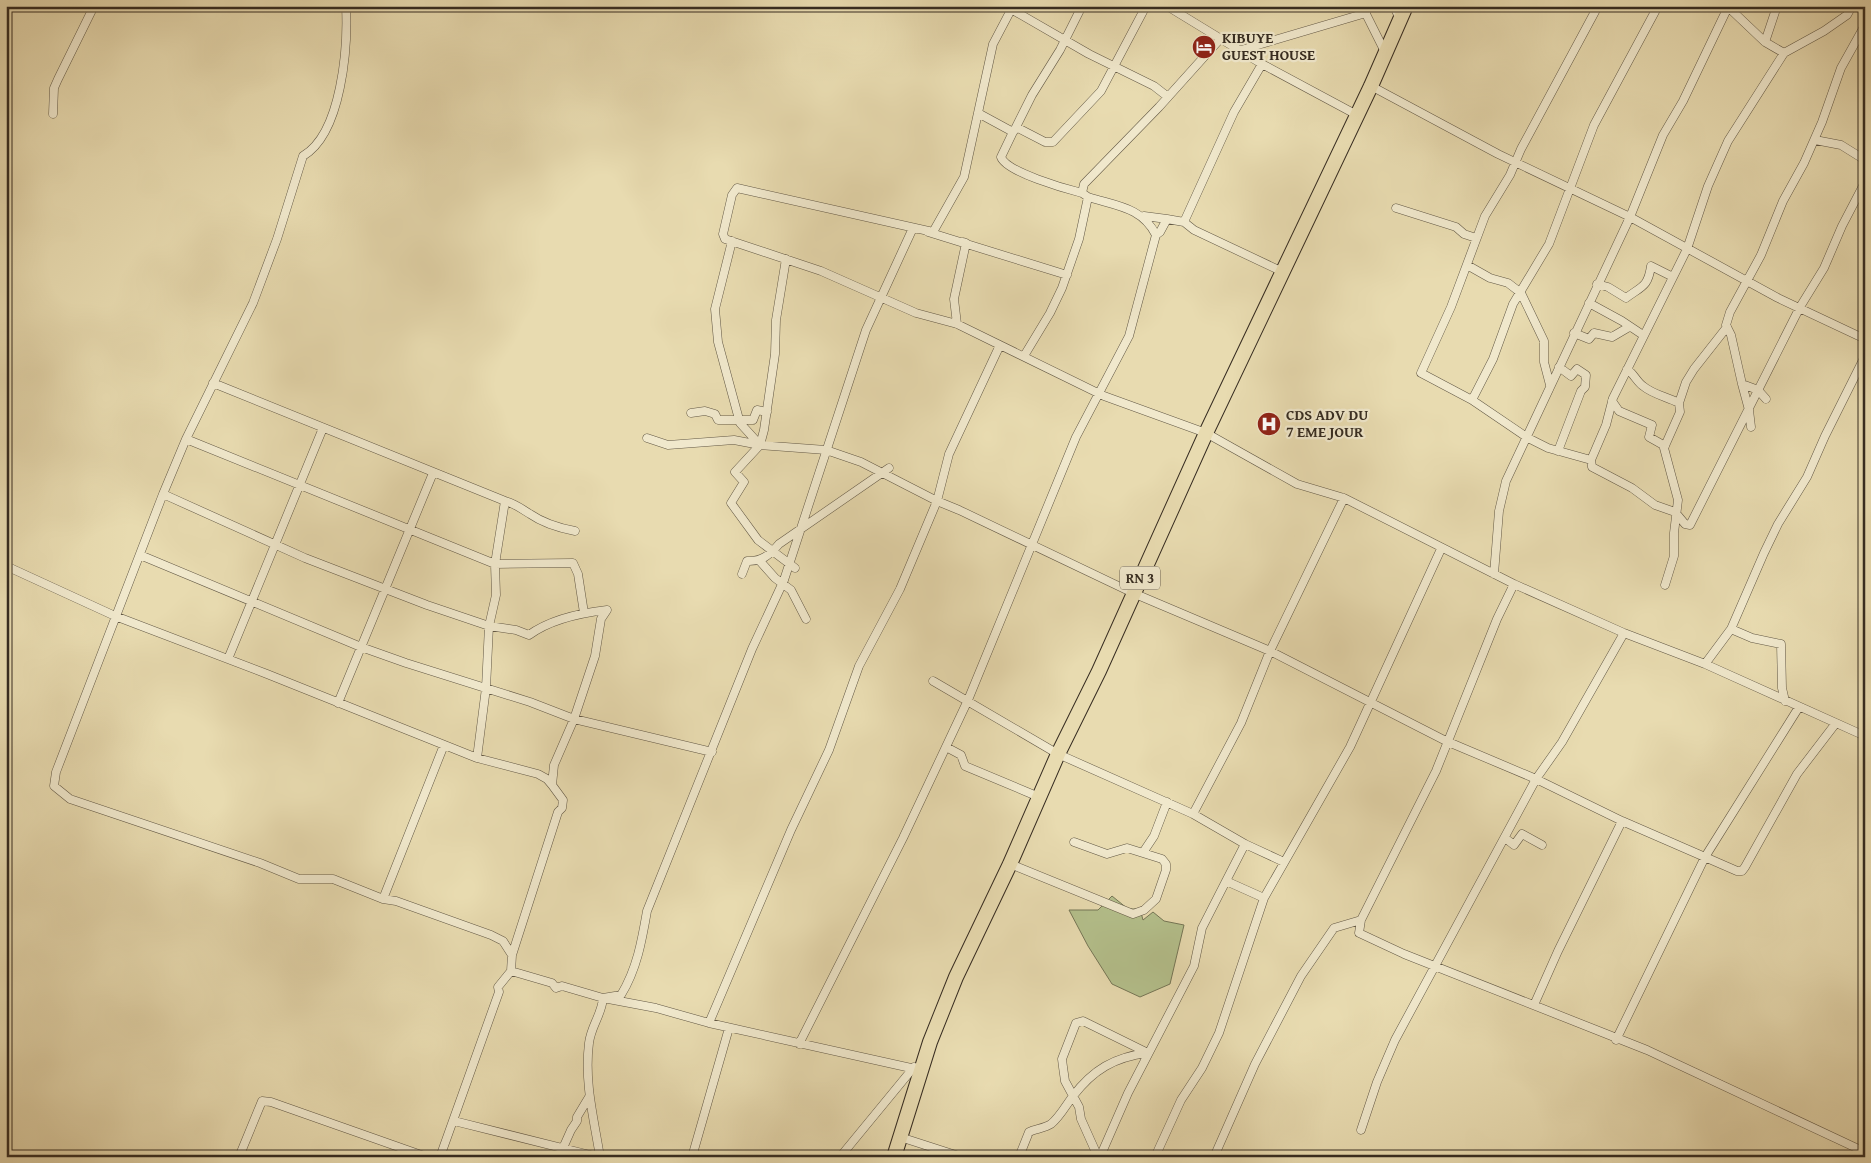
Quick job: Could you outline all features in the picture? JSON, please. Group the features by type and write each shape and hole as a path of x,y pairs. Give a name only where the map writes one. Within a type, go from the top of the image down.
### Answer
{"highway":[{"name":"RN 3","path":"894,1157 917,1068 956,977 1010,864 1058,754 1099,671 1206,433 1357,116 1406,6"}],"street":[{"path":"53,114 54,88 94,6"},
{"path":"346,6 348,33 345,65 332,115 313,150 303,156 286,213 253,303 186,439 163,494 56,772 54,786 70,799 260,863 299,879 333,879 384,899 396,901 491,935 503,941 512,956"},
{"path":"1082,6 1014,130 1002,156 1003,162 1026,174 1144,216 1184,222 1194,230 1283,272"},
{"path":"978,113 1045,142 1053,142 1101,91 1116,66 1146,6"},
{"path":"1167,6 1262,64 1357,116"},
{"path":"1394,6 1400,20"},
{"path":"1591,460 1558,451 1528,438 1472,400 1421,373 1452,307 1485,216 1598,6"},
{"path":"1472,400 1493,359 1513,304 1550,244 1594,125 1658,6"},
{"path":"1494,574 1499,511 1506,481 1528,438 1574,333 1630,217 1663,135 1683,101 1728,6 1765,42 1784,54"},
{"path":"1765,42 1777,6"},
{"path":"1852,6 1847,15 1784,54 1728,141 1708,186 1686,249 1612,401 1606,425 1591,460 1592,466 1610,478 1632,488 1655,505 1676,513 1686,524 1690,525 1800,307 1824,268 1842,226 1865,182"},
{"path":"932,232 964,176 993,44 1012,8 1065,40 1154,86 1168,97"},
{"path":"1241,50 1364,10 1386,52"},
{"path":"1751,427 1749,408 1727,327 1730,312 1761,255 1783,201 1815,140 1841,68 1865,25"},
{"path":"1024,356 1050,313 1080,239 1087,180 1168,97 1221,38"},
{"path":"1184,222 1230,120 1262,64"},
{"path":"1371,86 1498,154 1630,217 1747,281 1865,339"},
{"path":"1815,140 1842,145 1865,160"},
{"path":"1067,275 932,232 737,188 732,195 723,234 725,239 821,271 916,313 957,324 1098,393 1206,433 1297,484 1344,498 1431,541 1441,549 1514,584 1624,633 1705,664 1865,736"},
{"path":"1396,208 1456,227 1464,234 1476,238"},
{"path":"1144,216 1156,235"},
{"path":"799,1044 968,700 1076,437 1129,336 1156,235 1168,219"},
{"path":"913,228 966,243"},
{"path":"603,998 621,995 628,984 642,943 647,911 752,650 782,583 792,566 801,529 866,330 913,228"},
{"path":"732,241 715,309 718,342 739,421 760,445"},
{"path":"957,324 954,299 966,243"},
{"path":"786,259 776,320 775,354 767,412 760,445 735,472 744,482 731,503 758,540 792,566"},
{"path":"1467,265 1490,278 1508,283 1521,293 1544,341 1544,362 1550,385"},
{"path":"1597,284 1626,298 1642,288 1649,280 1651,266 1673,276"},
{"path":"1589,303 1622,320 1643,336"},
{"path":"1574,333 1590,339 1594,333 1612,337 1629,327"},
{"path":"1665,585 1674,556 1678,500 1672,482 1665,446 1680,412 1679,403 1694,368 1727,327"},
{"path":"709,1023 791,830 829,750 859,666 900,589 937,501 949,454 1000,345"},
{"path":"1705,664 1731,628 1767,546 1807,477 1865,356"},
{"path":"1558,451 1580,391 1585,387 1586,375 1577,369 1571,376 1559,367"},
{"path":"1627,369 1650,392 1679,403"},
{"path":"213,383 433,473 505,501 518,504 530,514 556,527 576,531"},
{"path":"1742,384 1758,390 1766,399"},
{"path":"1612,401 1619,411 1652,425 1649,437 1665,446"},
{"path":"691,413 706,410 715,414 718,420 739,421 753,420 757,410 767,412"},
{"path":"228,658 323,428"},
{"path":"647,438 668,445 734,440 760,445 826,450 886,470 937,501 1133,593 1270,651 1446,741 1536,779 1622,821 1736,871 1742,871 1797,774 1836,723"},
{"path":"186,439 496,564 573,563 578,574 584,613"},
{"path":"742,574 747,561 759,560 773,552 779,544 886,470"},
{"path":"338,703 433,473"},
{"path":"163,494 275,545 386,589 489,626 516,630 529,635 541,627 584,613 607,610 601,619 594,656 574,718 554,765 552,785"},
{"path":"1193,814 1241,723 1270,651 1344,498"},
{"path":"477,758 486,688 489,626 496,595 496,564 505,501"},
{"path":"1155,1157 1181,1100 1202,1068 1219,1032 1264,898 1350,747 1441,549"},
{"path":"140,555 360,647 574,718 712,752"},
{"path":"759,560 791,590 806,619"},
{"path":"6,566 115,616 228,658 477,758 538,774 547,779 552,785 562,800 562,808 558,812 512,956 511,971 498,987 499,992 440,1157"},
{"path":"1514,584 1446,741 1436,771 1361,920 1359,932 1435,967 1534,1005 1616,1040 1647,1050 1865,1152"},
{"path":"1731,628 1752,638 1781,644 1784,701"},
{"path":"1361,1130 1377,1082 1395,1040 1536,779 1562,742 1624,633"},
{"path":"933,681 1058,754 1193,814 1245,844 1284,862"},
{"path":"1616,1040 1705,856 1798,707"},
{"path":"384,899 444,745"},
{"path":"946,747 961,755 965,766 1008,782 1013,787 1039,797"},
{"path":"1144,851 1154,836 1167,802"},
{"path":"1534,1005 1583,898 1622,821"},
{"path":"1504,838 1514,845 1522,834 1542,845"},
{"path":"1010,864 1133,914 1138,914 1156,899 1166,870 1166,864 1162,859 1144,851 1127,848 1107,854 1074,842"},
{"path":"1099,1157 1148,1053 1161,1032 1194,966 1202,928 1245,844"},
{"path":"1226,881 1264,898"},
{"path":"1214,1157 1255,1064 1301,976 1334,928 1361,920"},
{"path":"511,971 552,983 556,988 562,986 603,998 656,1008 729,1028 870,1060 917,1068"},
{"path":"454,1121 599,1157 597,1129 587,1086 589,1043 595,1020 599,1016 599,1010 603,1005 603,998"},
{"path":"1099,1157 1080,1119 1079,1107 1065,1081 1062,1059 1076,1023 1083,1021 1148,1053"},
{"path":"692,1157 729,1028"},
{"path":"1018,1157 1029,1132 1051,1124 1098,1069 1124,1057 1148,1053"},
{"path":"840,1157 917,1068"},
{"path":"559,1157 577,1121 577,1117 589,1097"},
{"path":"239,1157 262,1101 271,1102 427,1157"},
{"path":"900,1137 962,1157"}],"green space":[{"path":"1112,896 1128,909 1140,909 1143,920 1153,912 1164,921 1184,925 1170,984 1140,997 1112,984 1088,946 1069,910 1098,910"}],"place":[{"name":"KIBUYE GUEST HOUSE","path":"1204,47"},
{"name":"CDS ADV DU 7 EME JOUR","path":"1269,424"}]}
